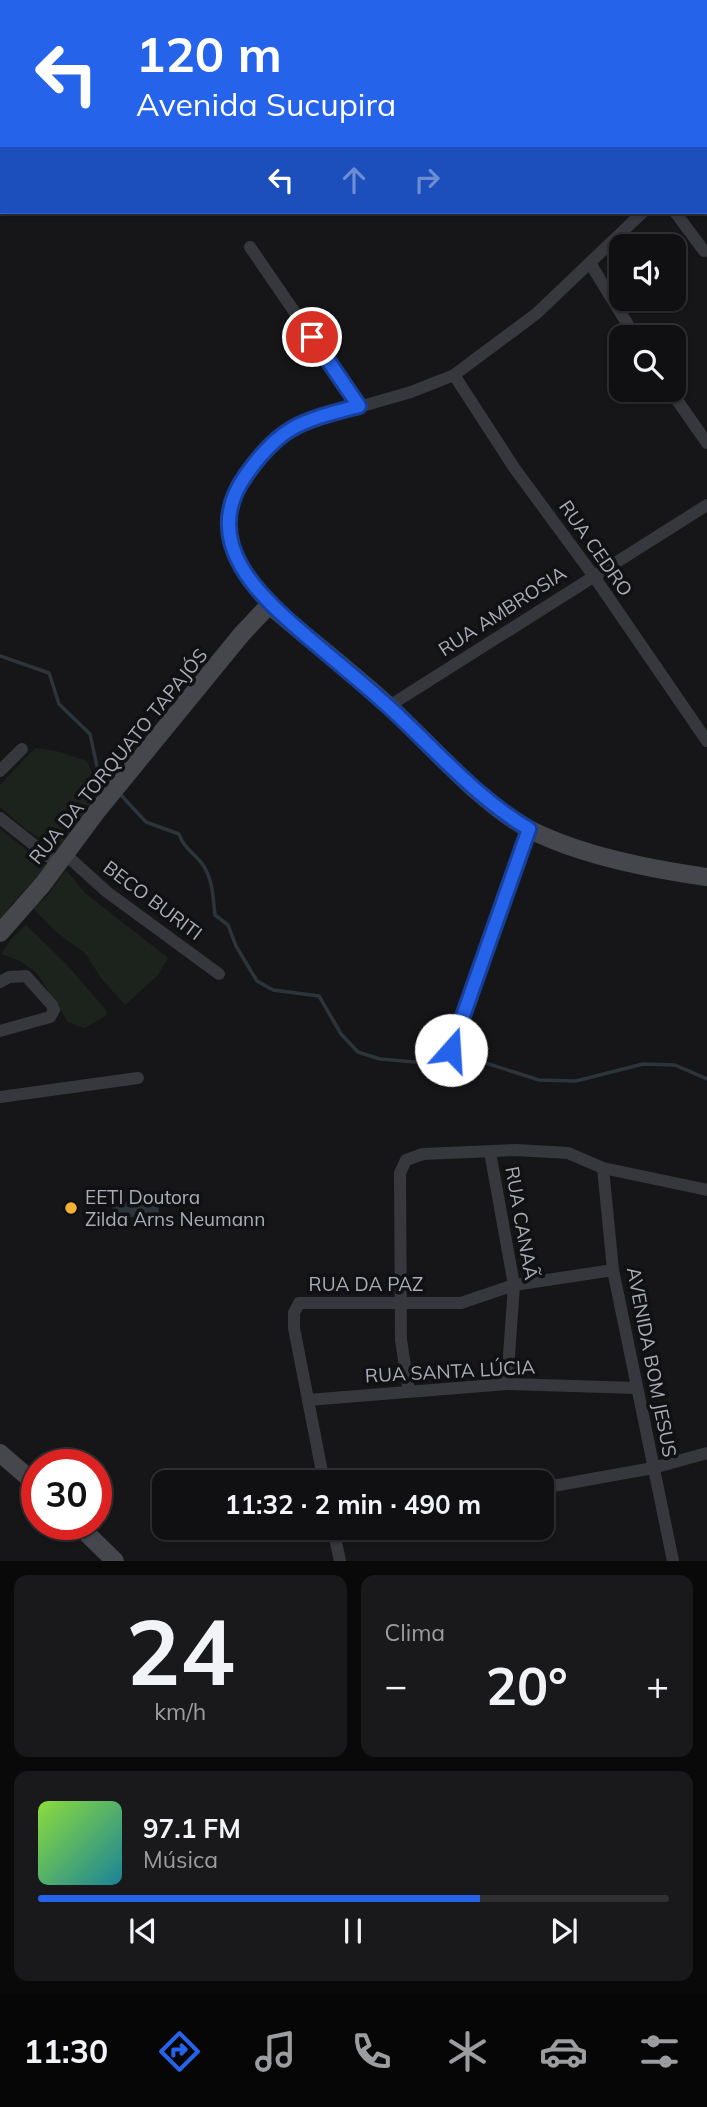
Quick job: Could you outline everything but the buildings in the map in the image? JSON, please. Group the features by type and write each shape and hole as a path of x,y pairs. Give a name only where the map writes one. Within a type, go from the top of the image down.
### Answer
{"street":[{"path":"641,214 536,314 454,375 411,392 293,426 268,445 238,486 229,510 234,554 244,573 269,605 389,706 492,803 529,829 557,841 620,859 707,877"},
{"path":"676,214 704,251"},
{"path":"250,247 359,406"},
{"path":"590,263 628,325"},
{"name":"RUA CEDRO","path":"454,375 515,469 593,575 707,741"},
{"path":"678,402 707,443"},
{"name":"RUA AMBROSIA","path":"389,706 707,505"},
{"name":"RUA DA TORQUATO TAPAJÓS","path":"0,933 241,635 269,605"},
{"path":"0,771 22,749"},
{"name":"BECO BURITI","path":"0,818 62,859 219,974"},
{"path":"451,1050 529,829"},
{"path":"0,982 9,977 26,976 52,1005 53,1014 0,1031"},
{"path":"0,1097 138,1079"},
{"path":"409,1392 401,1340 402,1163 412,1157 516,1150 568,1153 603,1168 707,1190"},
{"name":"RUA CANAÃ","path":"490,1152 514,1285 507,1384"},
{"name":"AVENIDA BOM JESUS","path":"603,1168 613,1270 673,1561"},
{"name":"RUA DA PAZ","path":"322,1470 293,1320 299,1303 461,1303 514,1285 613,1270"},
{"name":"RUA SANTA LÚCIA","path":"308,1400 507,1384 636,1388"},
{"path":"0,1453 21,1471"},
{"path":"554,1486 653,1468 707,1453"},
{"path":"93,1540 115,1561"},
{"path":"338,1540 340,1561"}],"shaded area":[{"path":"35,748 56,751 87,761 103,791 57,850 27,830 0,807 0,785"},
{"path":"0,829 47,866 11,905 0,923"},
{"path":"66,870 85,893 168,958 158,975 125,1005 101,978 86,954 56,932 33,908 47,896"},
{"path":"26,925 66,964 107,1011 106,1016 84,1028 68,1022 37,973 20,961 1,954 12,938"},
{"path":"158,1198 159,1214 115,1219 111,1204"}],"waterway":[{"path":"0,656 49,673 59,704 90,734 98,771 112,785"},
{"path":"119,793 146,822 179,834 203,865 211,883 215,915 228,925 236,946 257,981 273,990 319,996 341,1034 358,1052 380,1059 450,1065 473,1059 539,1080 576,1081 643,1064 675,1065 707,1079"}],"place":[{"name":"EETI Doutora Zilda Arns Neumann","path":"71,1208"}],"route":[{"path":"312,337 359,406 293,426 268,445 238,486 229,510 234,554 253,587 269,605 389,706 492,803 529,829 451,1050"}]}
